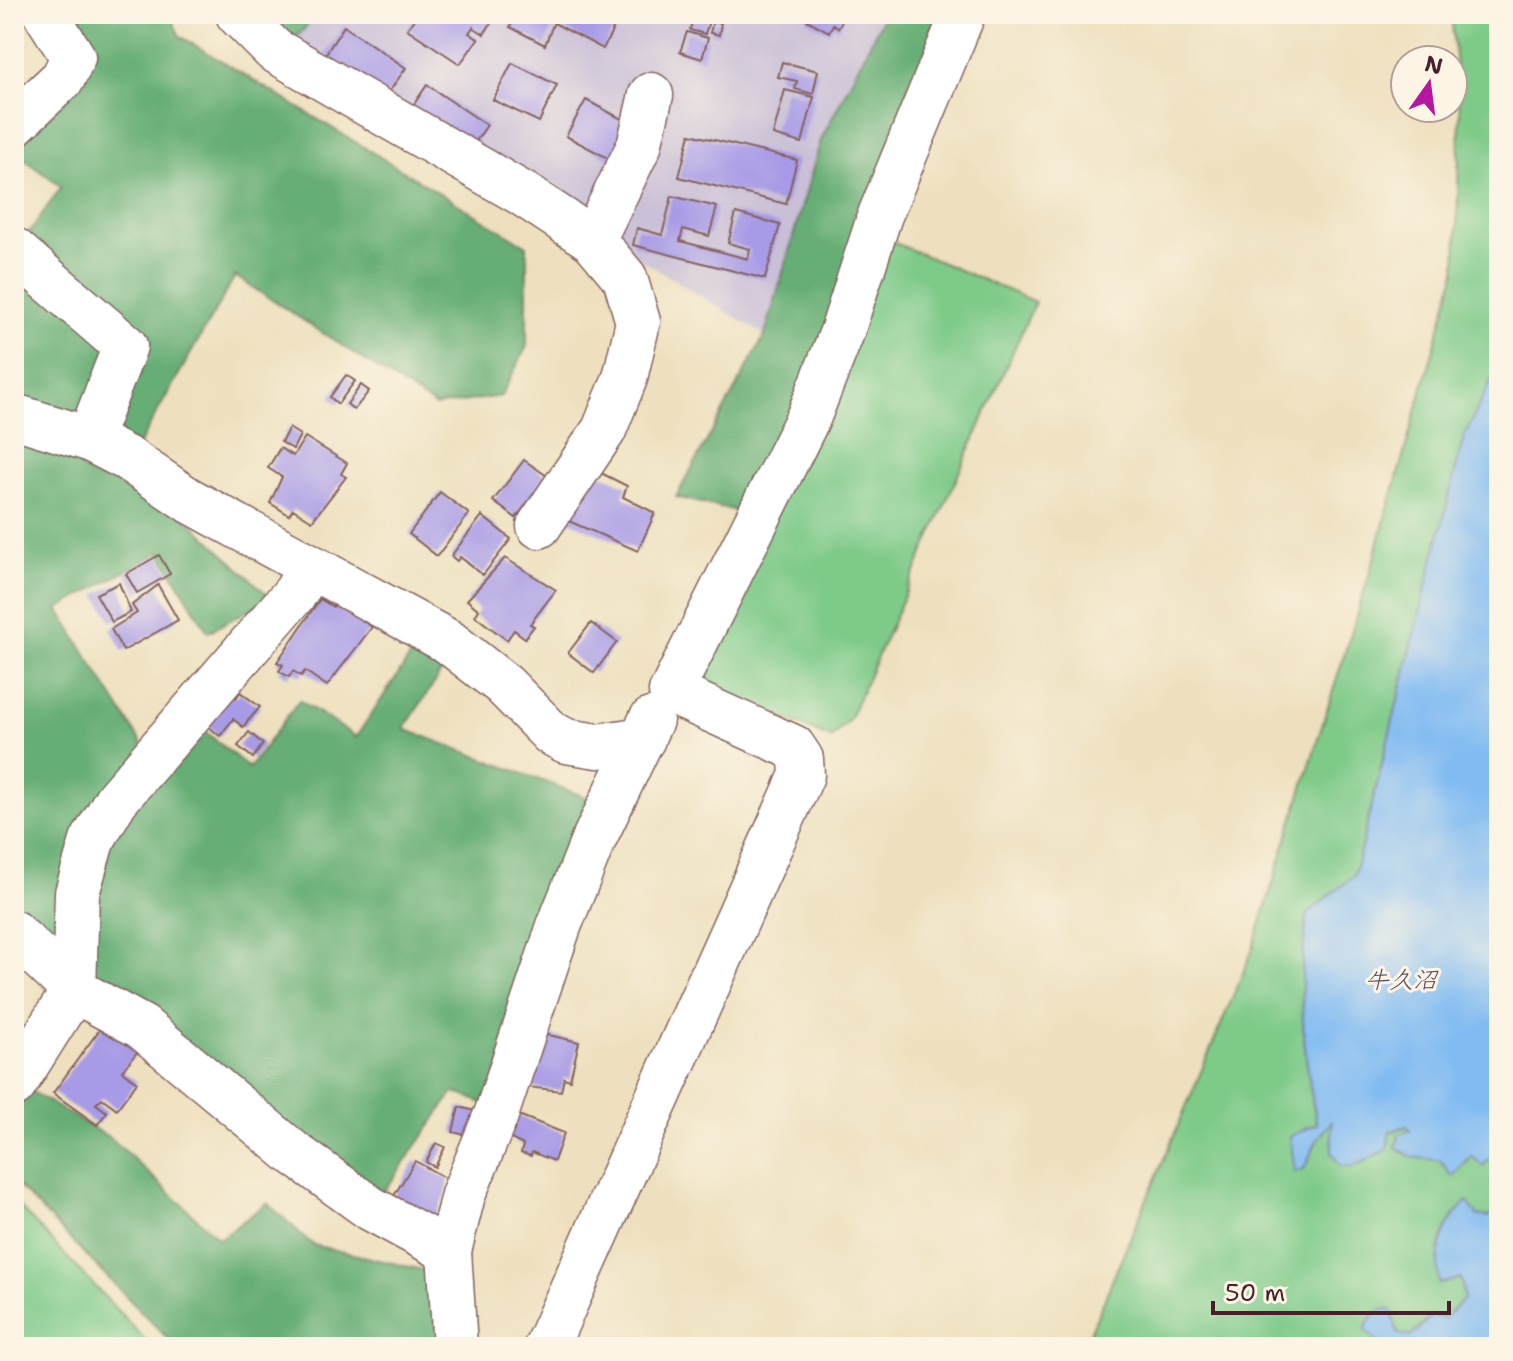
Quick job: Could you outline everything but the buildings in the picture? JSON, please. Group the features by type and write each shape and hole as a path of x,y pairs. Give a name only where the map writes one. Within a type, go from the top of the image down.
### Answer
{"street":[{"path":"14,124 63,78 73,57 46,14"},
{"path":"238,14 274,50 523,194 593,240 625,278 638,322 625,378 604,430 539,526"},
{"path":"455,1347 449,1251 463,1195 496,1115 559,926 593,841 655,712 671,692 809,416 842,332 880,215 963,14"},
{"path":"593,240 639,146 651,95"},
{"path":"14,250 125,346 89,439"},
{"path":"14,416 89,439 310,569 449,642 504,685 551,733 566,741 598,746 643,739"},
{"path":"14,1085 74,990 77,893 92,841 116,800 295,593 310,569"},
{"path":"546,1347 802,775 801,759 793,747 671,692"},
{"path":"14,933 74,990 142,1027 291,1151 370,1208 449,1251"}],"shaded area":[{"path":"318,14 885,14 821,140 765,335 288,46"}],"green space":[{"path":"56,14 169,14 180,36 527,246 527,346 501,396 435,406 235,276 135,451 14,404 14,254 61,187 14,151 14,147 89,68"},
{"path":"251,14 318,14 288,46"},
{"path":"885,14 945,14 909,85 835,319 750,514 676,497 765,335 821,140"},
{"path":"1451,14 1499,14 1499,364 1464,437 1354,876 1308,913 1302,966 1303,1019 1317,1124 1304,1128 1304,1169 1317,1140 1333,1120 1332,1153 1407,1126 1411,1130 1412,1157 1467,1163 1471,1156 1496,1153 1499,1204 1489,1218 1477,1216 1467,1202 1440,1284 1461,1278 1464,1299 1445,1318 1432,1316 1410,1337 1398,1334 1381,1342 1384,1347 1084,1347 1251,954 1371,569 1456,271 1460,124 1469,124 1469,44 1454,44"},
{"path":"888,240 1035,302 849,720 831,738 698,682"},
{"path":"14,426 169,502 271,598 208,632 160,552 58,609 144,747 62,961 14,919"},
{"path":"421,641 449,660 404,729 599,802 486,1104 454,1092 376,1203 89,991 99,848 195,723 249,768 299,700 356,737"},
{"path":"27,1089 112,1139 219,1239 267,1203 313,1245 428,1271 439,1347 176,1347 14,1182 14,1115"},
{"path":"14,1201 152,1347 14,1347"}],"water":[{"name":"牛久沼","path":"1499,364 1499,1159 1496,1153 1483,1166 1471,1156 1452,1177 1441,1161 1412,1157 1396,1147 1399,1135 1410,1130 1407,1126 1390,1131 1387,1150 1352,1167 1340,1165 1332,1153 1332,1121 1317,1140 1304,1169 1295,1172 1290,1136 1317,1124 1303,1018 1302,965 1308,913 1354,876 1464,437"},
{"path":"1467,1201 1477,1215 1489,1217 1499,1204 1499,1347 1384,1347 1365,1330 1378,1312 1391,1310 1398,1334 1410,1337 1432,1316 1445,1318 1464,1299 1461,1278 1439,1284 1438,1260 1446,1229"}]}
